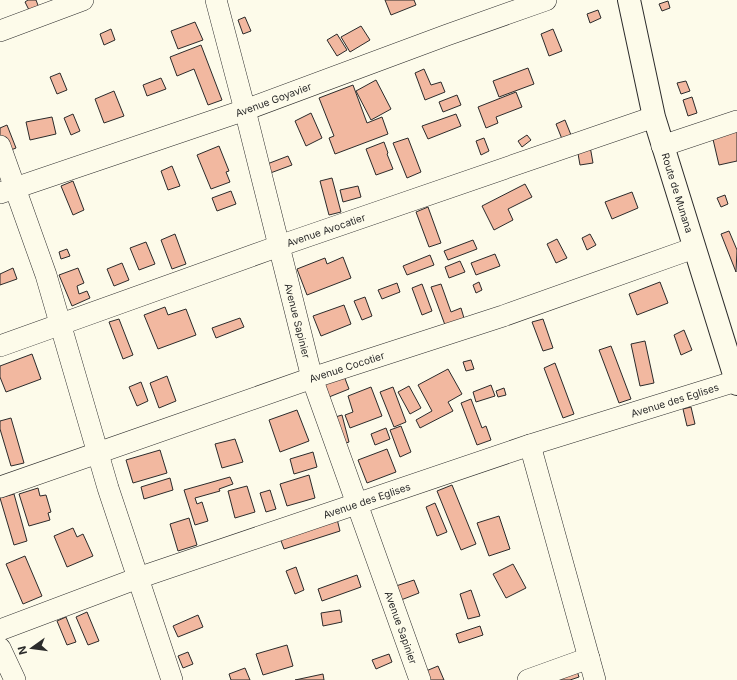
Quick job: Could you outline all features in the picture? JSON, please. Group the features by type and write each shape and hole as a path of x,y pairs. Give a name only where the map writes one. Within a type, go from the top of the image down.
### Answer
{"main road":[{"name":"Route de Munana","path":"629,0 654,117 662,146 737,382"}],"street":[{"path":"0,31 53,5 83,0"},
{"name":"Avenue Sapinier","path":"216,0 312,378 420,680"},
{"name":"Avenue Goyavier","path":"7,190 245,110 546,0"},
{"name":"Avenue Avocatier","path":"0,346 279,246 654,117"},
{"path":"662,146 737,121"},
{"path":"0,146 7,190 46,275 98,454 172,680"},
{"name":"Avenue Cocotier","path":"0,487 312,378 503,316 694,248"},
{"name":"Avenue des Eglises","path":"0,630 138,578 530,445 737,382"},
{"path":"530,445 595,680"},
{"path":"0,648 15,680"},
{"path":"528,680 589,658"}],"building":[{"path":"28,0 36,0 39,8 30,12 25,2"},
{"path":"385,0 414,0 416,5 391,15"},
{"path":"668,1 670,8 662,11 659,4"},
{"path":"598,10 601,18 590,23 587,14"},
{"path":"245,17 251,31 243,34 238,20"},
{"path":"195,22 203,40 178,49 171,31"},
{"path":"361,26 370,40 350,52 341,37"},
{"path":"111,29 115,40 104,45 100,34"},
{"path":"553,29 562,51 549,56 541,34"},
{"path":"337,34 347,50 337,56 327,40"},
{"path":"201,45 222,100 208,105 194,69 177,76 170,57"},
{"path":"528,68 534,84 499,97 493,81"},
{"path":"424,69 431,85 441,82 445,92 425,100 415,73"},
{"path":"60,73 67,90 57,94 50,77"},
{"path":"161,78 166,89 147,96 143,85"},
{"path":"376,80 391,109 371,120 356,91"},
{"path":"686,81 690,91 681,94 677,83"},
{"path":"353,85 367,123 382,117 388,134 335,154 329,138 334,136 319,98"},
{"path":"114,91 124,116 104,123 95,99"},
{"path":"516,92 522,107 496,117 498,123 486,128 478,107"},
{"path":"457,95 461,105 443,112 439,102"},
{"path":"692,97 697,113 688,116 683,100"},
{"path":"311,113 322,138 306,146 295,121"},
{"path":"73,114 80,131 71,135 64,118"},
{"path":"456,114 461,126 428,139 422,126"},
{"path":"52,117 56,134 30,140 26,122"},
{"path":"565,120 571,135 562,139 556,124"},
{"path":"7,125 16,148 6,152 0,136 0,128"},
{"path":"737,129 737,161 719,165 712,135"},
{"path":"527,135 531,140 522,147 518,141"},
{"path":"408,138 421,172 407,178 393,143"},
{"path":"484,138 489,151 481,155 476,141"},
{"path":"384,142 393,169 376,175 366,149"},
{"path":"219,146 229,171 226,172 230,182 211,189 197,155"},
{"path":"590,146 593,163 580,165 577,148"},
{"path":"288,156 292,165 265,175 262,166"},
{"path":"172,166 180,186 168,190 161,171"},
{"path":"332,178 341,212 329,215 320,181"},
{"path":"73,181 84,210 73,215 61,186"},
{"path":"525,184 532,197 508,209 513,220 494,230 482,206"},
{"path":"358,186 361,197 343,202 340,190"},
{"path":"231,191 236,204 217,211 212,198"},
{"path":"632,192 638,208 612,219 605,202"},
{"path":"725,195 728,204 721,207 717,198"},
{"path":"428,207 441,243 429,247 416,212"},
{"path":"729,231 737,250 736,272 721,234"},
{"path":"175,234 186,264 172,269 161,240"},
{"path":"590,234 596,245 587,250 582,238"},
{"path":"557,239 567,258 556,263 547,244"},
{"path":"473,240 477,249 448,260 444,251"},
{"path":"146,242 155,264 139,270 130,248"},
{"path":"67,249 70,256 61,259 59,252"},
{"path":"495,254 500,266 476,275 471,263"},
{"path":"430,255 434,265 407,275 403,266"},
{"path":"343,257 351,278 307,295 297,269 325,258 327,264"},
{"path":"460,261 465,272 449,278 445,267"},
{"path":"122,263 129,280 114,286 107,269"},
{"path":"13,268 17,279 0,285 0,274"},
{"path":"78,268 84,283 77,286 79,294 87,291 90,298 72,306 59,275"},
{"path":"479,282 482,290 476,293 473,285"},
{"path":"660,282 668,303 637,315 629,294"},
{"path":"397,283 400,292 382,299 378,290"},
{"path":"422,284 432,311 422,315 412,288"},
{"path":"441,284 451,312 461,308 464,318 445,325 431,287"},
{"path":"365,297 372,316 362,320 354,301"},
{"path":"344,305 351,324 321,336 313,316"},
{"path":"165,307 168,315 186,309 196,335 158,349 144,315"},
{"path":"240,318 244,327 216,338 212,328"},
{"path":"119,319 133,355 123,359 109,322"},
{"path":"543,319 553,348 543,351 532,322"},
{"path":"684,330 692,350 681,355 674,335"},
{"path":"645,341 654,383 640,386 631,344"},
{"path":"611,346 631,399 619,403 599,350"},
{"path":"32,354 41,379 6,392 0,377 0,366"},
{"path":"471,360 474,369 466,371 463,362"},
{"path":"555,363 574,414 563,418 544,368"},
{"path":"448,369 462,394 448,402 453,411 420,428 416,420 432,411 418,385"},
{"path":"167,376 176,401 159,408 150,383"},
{"path":"344,376 349,389 324,399 318,385"},
{"path":"141,382 148,401 137,406 129,387"},
{"path":"491,385 495,396 476,402 473,392"},
{"path":"409,386 421,408 410,414 398,392"},
{"path":"371,387 382,416 350,428 345,415 353,412 348,396"},
{"path":"393,387 406,422 394,427 380,392"},
{"path":"504,388 506,395 498,397 496,391"},
{"path":"471,399 482,428 486,426 491,440 477,445 461,403"},
{"path":"691,407 695,424 687,426 683,409"},
{"path":"297,410 309,441 280,452 269,420"},
{"path":"342,415 349,442 340,445 332,418"},
{"path":"11,418 24,463 11,466 0,429 0,421"},
{"path":"401,426 411,452 400,457 390,430"},
{"path":"386,428 390,439 375,445 371,434"},
{"path":"235,439 243,462 222,468 215,444"},
{"path":"387,449 396,472 367,483 358,460"},
{"path":"160,450 167,473 133,483 126,460"},
{"path":"313,452 317,467 294,474 290,459"},
{"path":"309,475 315,498 287,506 280,484"},
{"path":"230,477 233,484 219,489 220,491 195,498 197,504 202,502 208,521 195,525 184,490"},
{"path":"170,478 173,490 144,499 141,487"},
{"path":"452,485 476,544 461,550 437,491"},
{"path":"247,486 255,512 235,518 228,491"},
{"path":"38,488 40,496 46,495 51,512 48,513 50,520 29,526 19,494"},
{"path":"270,490 276,509 266,512 260,493"},
{"path":"14,494 27,541 14,545 0,498"},
{"path":"435,503 447,532 437,536 426,507"},
{"path":"499,516 510,549 489,556 477,523"},
{"path":"189,518 197,545 178,551 170,524"},
{"path":"337,519 340,531 284,549 280,538"},
{"path":"73,528 77,537 83,534 93,556 67,567 54,536"},
{"path":"25,556 42,596 23,604 6,564"},
{"path":"513,564 526,588 506,598 493,574"},
{"path":"296,567 304,590 295,594 286,571"},
{"path":"357,575 361,587 322,601 318,589"},
{"path":"414,580 419,593 401,600 396,586"},
{"path":"471,590 480,616 468,619 460,594"},
{"path":"340,610 342,622 323,626 321,613"},
{"path":"87,612 99,641 88,645 76,617"},
{"path":"198,615 203,627 178,637 173,626"},
{"path":"66,617 76,642 67,645 57,621"},
{"path":"480,626 483,635 459,643 456,634"},
{"path":"287,645 293,666 263,675 256,654"},
{"path":"188,652 193,664 183,668 178,656"},
{"path":"389,654 392,662 376,669 372,660"},
{"path":"438,666 444,680 430,680 426,671"},
{"path":"245,668 250,680 231,680 229,674"},
{"path":"576,668 579,677 570,680 542,680"},
{"path":"323,674 324,680 295,680"}]}
